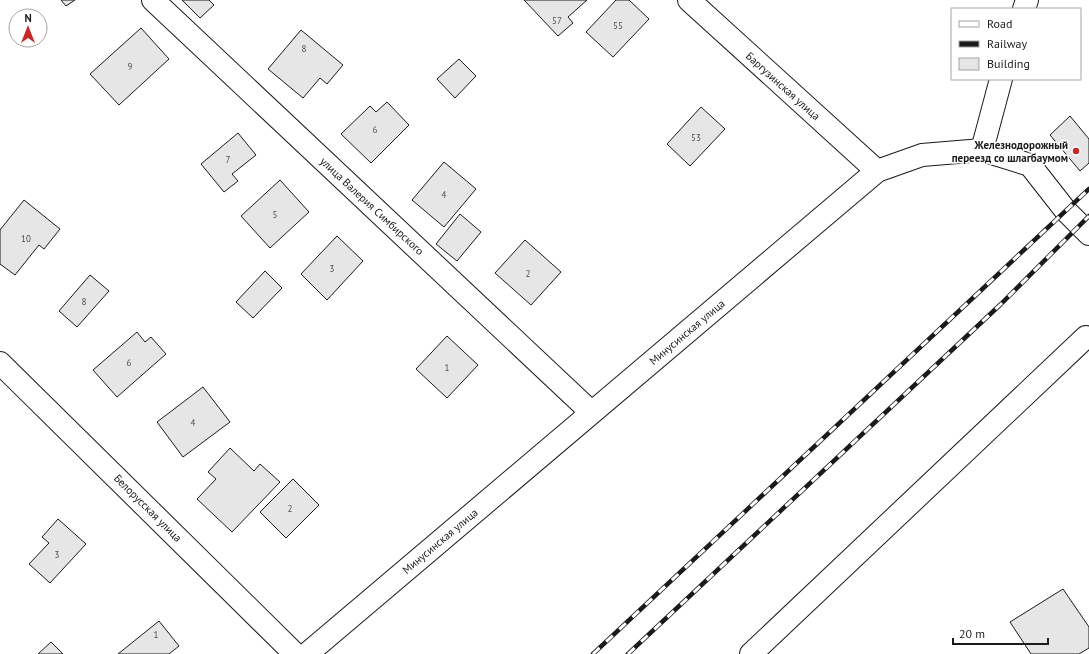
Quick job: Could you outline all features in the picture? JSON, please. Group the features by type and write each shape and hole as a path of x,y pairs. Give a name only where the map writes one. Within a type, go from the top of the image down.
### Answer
{"street":[{"name":"улица Валерия Симбирского","path":"153,0 591,412"},
{"name":"Баргузинская улица","path":"689,0 877,171"},
{"path":"982,150 1001,80"},
{"name":"Минусинская улица","path":"307,654 877,171 922,155 982,150 1030,165 1066,211 1089,234"},
{"path":"751,654 1086,337"},
{"name":"Белорусская улица","path":"2,370 295,654"}],"building":[{"path":"61,0 75,0 66,6"},
{"path":"182,0 209,0 214,5 200,18"},
{"path":"524,0 587,0 568,17 573,23 558,36"},
{"path":"616,0 629,0 649,19 613,57 586,32"},
{"path":"141,28 169,59 119,105 90,74"},
{"path":"301,30 343,65 327,84 320,78 303,98 268,69"},
{"path":"459,59 476,76 455,98 437,79"},
{"path":"387,102 409,125 371,163 341,134 370,106 376,112"},
{"path":"701,107 725,129 690,166 667,144"},
{"name":"Железнодорожный переезд со шлагбаумом","path":"1070,116 1089,139 1089,163 1080,171 1050,135"},
{"path":"238,133 256,155 232,174 238,181 224,192 201,164"},
{"path":"444,162 476,189 444,227 412,200"},
{"path":"280,180 309,212 270,248 241,216"},
{"path":"24,200 60,229 44,249 39,245 15,275 0,264 0,230"},
{"path":"460,214 481,232 457,261 436,244"},
{"path":"337,236 363,261 327,300 301,274"},
{"path":"525,240 561,272 531,305 495,273"},
{"path":"265,271 282,288 253,318 236,302"},
{"path":"90,275 109,291 77,327 59,311"},
{"path":"137,332 145,342 151,337 166,354 117,397 93,370"},
{"path":"447,336 478,365 447,398 416,369"},
{"path":"203,387 230,422 183,457 157,422"},
{"path":"230,448 254,471 260,464 280,482 232,532 197,499 216,479 208,472"},
{"path":"293,479 319,505 286,538 260,512"},
{"path":"58,519 86,544 50,583 29,564 49,543 42,537"},
{"path":"1063,589 1089,627 1089,648 1079,654 1031,654 1010,622"},
{"path":"159,621 179,646 169,654 118,654"},
{"path":"51,642 63,654 38,654"}],"railway":[{"path":"593,654 1089,189"},
{"path":"628,654 1001,304 1089,216"}],"place":[{"name":"Железнодорожный переезд со шлагбаумом","path":"1076,151"}]}
